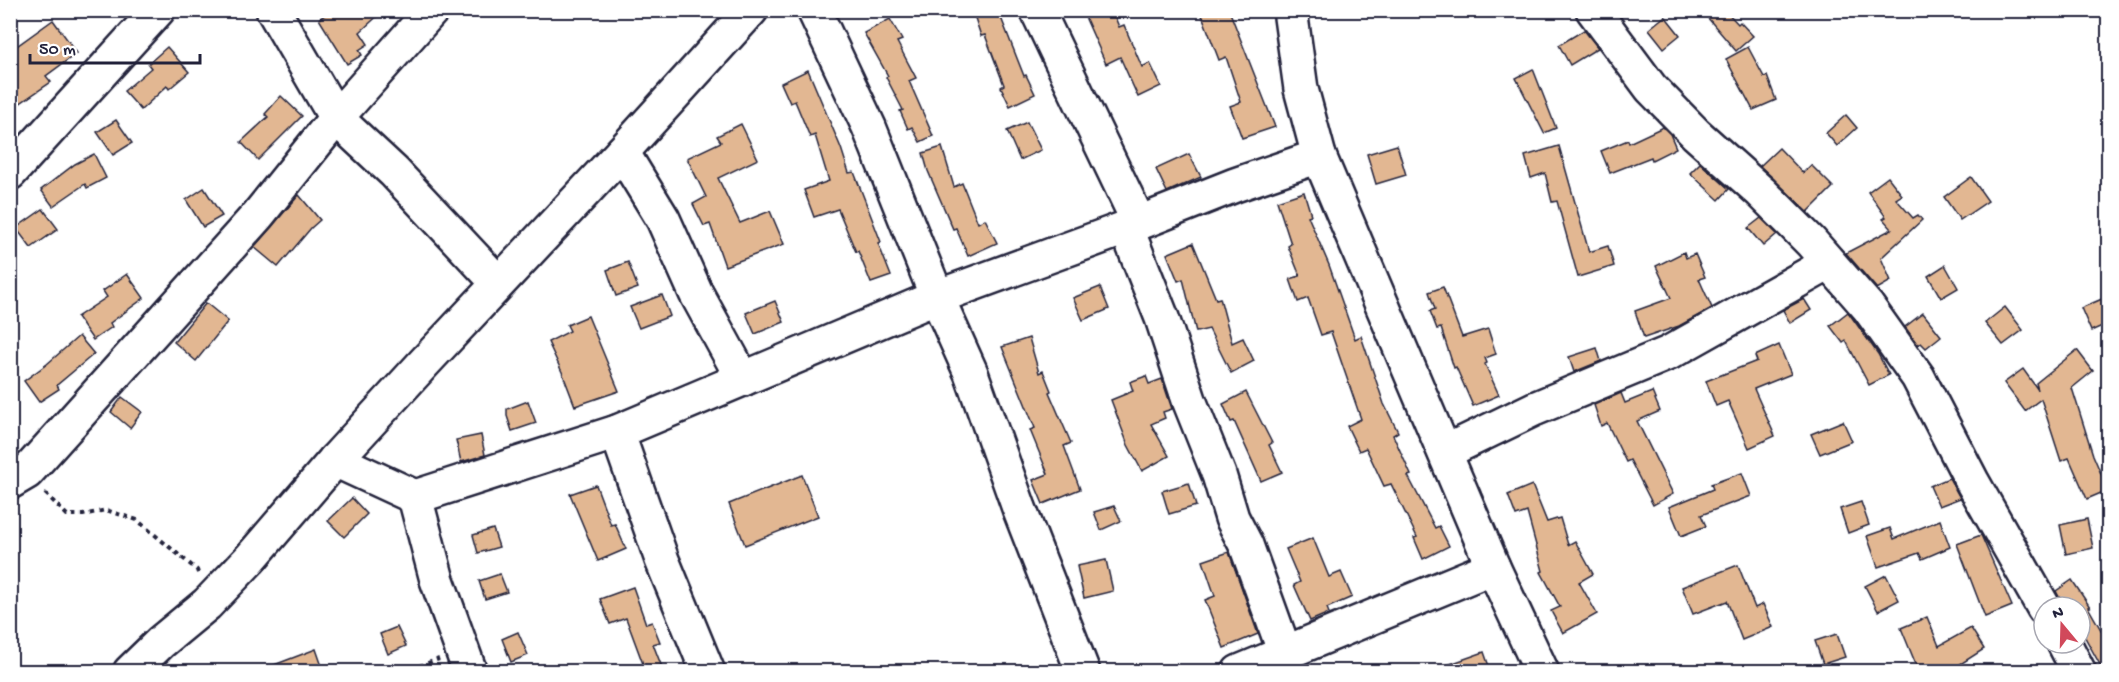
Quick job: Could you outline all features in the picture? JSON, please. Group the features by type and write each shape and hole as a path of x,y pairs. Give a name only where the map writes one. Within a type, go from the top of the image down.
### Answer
{"street":[{"path":"10,173 158,10"},
{"path":"273,10 336,118 394,172 498,283"},
{"path":"19,477 258,215 336,118 432,10"},
{"path":"130,672 161,642 207,604 249,560 335,460 751,10"},
{"path":"814,10 869,127 970,373 1019,508 1083,672"},
{"path":"1036,10 1133,225 1189,400 1285,653"},
{"path":"1290,10 1301,89 1319,156 1493,567 1542,672"},
{"path":"1593,10 1650,88 1696,134 1761,192 1868,307 1918,377 1978,492 2037,595"},
{"path":"622,152 663,219 696,293 743,379"},
{"path":"335,460 414,497 617,432 937,297 1133,225 1235,184 1319,156"},
{"path":"1445,452 1534,409 1669,353 1829,263"},
{"path":"617,432 662,560 708,672"},
{"path":"414,497 437,580 466,661"},
{"path":"1239,672 1493,567"},
{"path":"2070,655 2079,672"}],"path":[{"path":"19,477 67,515 83,515 106,510 137,520 197,570 207,604"},
{"path":"402,672 466,661"}],"building":[{"path":"332,10 384,10 360,32 368,44 359,50 362,55 347,64 319,19"},
{"path":"987,10 998,10 1024,76 1026,75 1035,94 1010,106 1001,87 1004,85 985,35 981,36 974,15"},
{"path":"1082,10 1112,10 1119,27 1124,25 1142,67 1150,63 1161,86 1138,97 1120,57 1106,64"},
{"path":"1200,10 1229,10 1275,127 1242,138 1230,106 1241,102 1226,57 1219,60"},
{"path":"1701,10 1725,10 1753,36 1736,51"},
{"path":"1665,16 1680,35 1664,48 1649,29"},
{"path":"890,19 902,40 897,42 916,78 909,81 933,136 920,142 912,127 908,129 900,111 903,110 886,77 888,76 864,33"},
{"path":"53,20 77,53 46,76 51,82 10,110 10,51"},
{"path":"1584,30 1598,48 1570,65 1559,45"},
{"path":"167,47 189,72 169,89 167,86 141,110 124,91 151,68 148,64"},
{"path":"1748,47 1764,77 1767,76 1776,100 1753,110 1726,59"},
{"path":"1533,69 1556,128 1544,133 1516,78"},
{"path":"808,70 841,148 849,173 854,172 881,242 878,243 891,276 871,283 838,209 814,217 804,190 829,181 815,135 810,137 795,101 790,103 781,83"},
{"path":"281,96 302,116 258,160 241,142 268,117 265,114"},
{"path":"1846,115 1857,128 1837,146 1826,133"},
{"path":"116,120 132,143 113,155 97,132"},
{"path":"1027,122 1041,150 1020,160 1007,131"},
{"path":"741,124 758,159 718,178 740,223 770,211 784,244 725,266 710,224 704,226 693,204 706,197 687,158 721,142 717,136"},
{"path":"1663,127 1670,134 1676,148 1652,160 1651,157 1610,173 1601,151 1628,140 1629,143"},
{"path":"1397,145 1406,175 1376,184 1367,154"},
{"path":"1559,146 1589,252 1608,246 1614,266 1578,277 1557,201 1552,202 1545,173 1531,178 1525,156"},
{"path":"942,147 954,187 962,183 978,223 985,219 997,243 968,256 956,228 953,229 928,171 923,153"},
{"path":"1779,148 1803,173 1811,165 1833,187 1808,212 1760,166"},
{"path":"94,154 106,178 87,188 85,184 53,206 41,190 75,164"},
{"path":"1189,154 1201,177 1167,192 1156,169"},
{"path":"1700,163 1729,189 1719,200 1690,173"},
{"path":"1888,177 1902,195 1896,199 1913,218 1918,215 1922,220 1881,258 1891,281 1877,289 1846,253 1892,229 1883,219 1886,217 1868,192"},
{"path":"1971,177 1988,201 1960,220 1944,197"},
{"path":"204,188 222,216 203,227 186,200"},
{"path":"1304,192 1311,215 1308,216 1329,265 1355,339 1361,336 1384,404 1398,432 1393,435 1411,475 1408,476 1435,528 1439,526 1449,546 1423,559 1414,538 1417,537 1391,484 1384,486 1366,448 1359,451 1347,426 1361,419 1331,332 1321,335 1308,298 1298,302 1290,279 1300,276 1288,246 1291,244 1277,201"},
{"path":"299,195 320,220 278,267 254,247"},
{"path":"43,209 58,229 31,248 16,228"},
{"path":"1761,218 1777,234 1763,246 1748,228"},
{"path":"1193,243 1216,299 1220,298 1232,343 1243,338 1254,361 1231,373 1209,329 1196,332 1183,279 1178,281 1167,254"},
{"path":"1684,252 1686,258 1695,254 1705,277 1699,279 1712,308 1679,326 1644,338 1635,311 1671,298 1656,266"},
{"path":"628,262 638,288 616,296 607,270"},
{"path":"1945,265 1958,288 1941,298 1928,276"},
{"path":"127,274 144,298 110,323 112,327 93,340 77,317 107,297 103,291"},
{"path":"1100,287 1109,309 1083,320 1073,298"},
{"path":"1443,287 1462,337 1488,329 1496,354 1485,358 1487,363 1485,364 1499,395 1473,406 1456,367 1454,368 1441,328 1437,329 1430,311 1435,309 1429,292"},
{"path":"662,295 670,316 639,328 630,307"},
{"path":"2109,296 2109,323 2091,331 2081,308"},
{"path":"1804,299 1811,310 1790,323 1783,310"},
{"path":"775,301 784,322 755,334 746,313"},
{"path":"206,303 228,321 196,361 174,342"},
{"path":"2005,307 2023,330 2003,345 1985,323"},
{"path":"1848,312 1878,354 1889,375 1869,385 1846,341 1843,343 1830,326"},
{"path":"1923,313 1941,336 1926,348 1921,343 1918,345 1905,327"},
{"path":"588,316 619,391 575,406 548,342 570,331 567,325"},
{"path":"79,336 94,354 57,385 59,389 39,402 24,381"},
{"path":"1029,338 1039,373 1043,371 1051,391 1049,392 1071,443 1064,446 1080,489 1043,504 1033,480 1048,474 1030,430 1035,428 1002,347"},
{"path":"1779,345 1791,374 1754,389 1775,436 1749,448 1728,401 1716,406 1706,381 1757,361 1755,356"},
{"path":"1597,348 1601,361 1574,372 1569,357"},
{"path":"2077,350 2093,371 2072,388 2093,455 2108,490 2087,499 2069,458 2061,461 2041,399 2025,411 2004,383 2023,369 2038,390 2036,383"},
{"path":"1146,376 1149,384 1162,379 1172,409 1163,412 1165,418 1151,424 1169,456 1142,471 1128,445 1111,400 1133,391 1130,382"},
{"path":"1246,392 1272,443 1269,445 1282,472 1261,481 1234,421 1231,422 1223,404"},
{"path":"1652,392 1660,411 1637,421 1673,494 1653,505 1630,460 1626,462 1607,423 1601,426 1594,405 1621,393 1625,403"},
{"path":"122,397 142,412 130,428 111,412"},
{"path":"528,401 536,423 512,431 507,409"},
{"path":"1843,421 1852,441 1820,454 1811,434"},
{"path":"481,435 485,455 461,462 456,440"},
{"path":"1742,473 1751,496 1701,515 1706,526 1681,536 1669,507 1713,489 1711,484"},
{"path":"802,475 818,516 745,545 729,504"},
{"path":"1949,478 1960,498 1939,506 1930,486"},
{"path":"1189,483 1196,506 1169,514 1162,491"},
{"path":"596,485 611,525 615,524 626,549 598,561 570,494"},
{"path":"1532,485 1547,522 1560,518 1568,545 1575,541 1593,574 1579,582 1597,614 1563,633 1551,611 1560,607 1541,572 1543,571 1527,512 1516,516 1508,495"},
{"path":"352,498 367,514 344,537 328,521"},
{"path":"1861,502 1869,525 1848,533 1840,509"},
{"path":"1114,506 1121,521 1101,530 1094,512"},
{"path":"2087,519 2093,548 2066,554 2060,525"},
{"path":"1940,520 1950,547 1922,559 1919,553 1878,567 1867,536 1890,528 1894,539"},
{"path":"493,529 499,547 478,553 473,535"},
{"path":"1981,535 2012,606 1985,617 1957,544"},
{"path":"1313,538 1329,577 1341,572 1352,597 1327,608 1329,613 1310,621 1294,585 1300,582 1286,549"},
{"path":"1229,552 1258,634 1224,648 1205,600 1215,596 1203,561"},
{"path":"1106,560 1113,591 1084,598 1077,566"},
{"path":"1738,565 1755,608 1763,604 1773,627 1742,640 1727,601 1693,614 1682,587"},
{"path":"500,574 507,592 485,599 479,581"},
{"path":"1886,575 1899,600 1878,611 1865,586"},
{"path":"2072,580 2082,595 2058,595 2056,591"},
{"path":"633,587 646,624 652,622 660,642 653,644 663,670 659,672 646,672 626,618 610,624 600,599"},
{"path":"2092,614 2109,644 2109,672 2104,672 2092,650"},
{"path":"1927,617 1939,646 1971,628 1984,649 1948,672 1919,672 1901,628"},
{"path":"397,627 406,646 388,654 380,634"},
{"path":"518,632 528,655 511,662 502,639"},
{"path":"1837,634 1845,657 1823,664 1815,641"},
{"path":"316,649 324,672 262,672 261,670"},
{"path":"1484,652 1491,672 1437,672 1436,669"}]}
